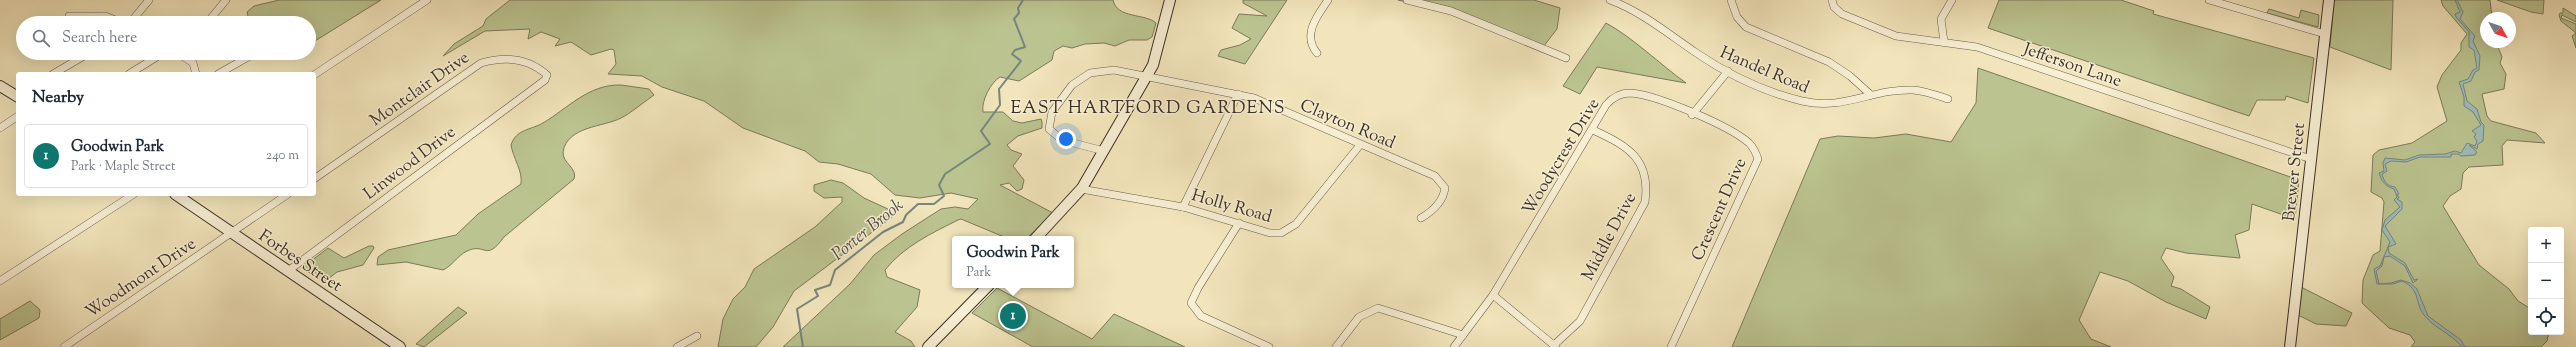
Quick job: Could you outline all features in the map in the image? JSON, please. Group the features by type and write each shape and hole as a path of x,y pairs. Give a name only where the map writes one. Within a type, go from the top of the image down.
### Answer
{"main road":[{"path":"1038,236 1081,189 1146,77 1158,54 1170,0"},
{"name":"Brewer Street","path":"2290,347 2329,0"},
{"path":"0,86 16,95"},
{"name":"Forbes Street","path":"180,197 400,347"},
{"path":"928,347 986,288"}],"street":[{"path":"135,16 148,0"},
{"path":"213,16 226,0"},
{"path":"316,74 427,0"},
{"path":"1317,54 1310,47 1309,36 1328,0"},
{"path":"1408,0 1451,11 1566,58"},
{"name":"Handel Road","path":"1610,0 1647,17 1695,52 1728,71 1788,96 1814,104 1842,104 1871,95 1893,92 1920,91 1948,99"},
{"path":"1731,0 1737,17 1746,27 1829,62 1850,76 1871,95"},
{"name":"Jefferson Lane","path":"1832,0 1834,7 1842,14 1893,35 1909,39 1977,47 2311,159"},
{"path":"1944,42 1941,19 1952,0"},
{"path":"2209,0 2325,34"},
{"path":"69,16 103,16"},
{"name":"Montclair Drive","path":"316,178 481,63 500,58 514,58 545,72 547,76"},
{"path":"56,72 77,60"},
{"path":"132,72 152,60"},
{"path":"188,60 193,63 195,72"},
{"path":"222,72 243,60"},
{"name":"Clayton Road","path":"1104,150 1062,140 1054,135 1049,129 1050,112 1069,87 1082,75 1103,69 1238,94 1268,104 1360,145 1435,176 1442,181 1445,188 1444,195 1433,211 1421,218"},
{"path":"1692,115 1728,71"},
{"name":"Linwood Drive","path":"288,271 547,76"},
{"path":"1183,207 1238,94"},
{"name":"Woodycrest Drive","path":"1454,347 1493,295 1593,130 1606,105 1612,98 1620,94 1642,95 1692,115"},
{"name":"Crescent Drive","path":"1671,347 1758,159 1756,151 1750,143 1692,115"},
{"path":"0,128 16,117"},
{"name":"Middle Drive","path":"1555,346 1580,321 1645,202 1649,188 1646,172 1627,148 1593,130"},
{"name":"Holly Road","path":"1081,189 1183,207 1270,233 1281,233 1288,230 1360,145"},
{"path":"0,281 131,196"},
{"path":"232,232 285,196"},
{"path":"1239,223 1213,267 1193,293 1191,302 1194,310 1201,316 1269,347"},
{"name":"Woodmont Drive","path":"64,347 232,232"},
{"path":"1493,295 1555,346"},
{"path":"1336,347 1363,313 1378,308 1463,335"},
{"path":"677,347 697,336"}],"green space":[{"path":"279,0 381,0 316,40 316,16 248,16 247,12 254,6"},
{"path":"510,0 1113,0 1116,6 1125,13 1145,18 1156,23 1152,37 1147,40 1129,40 1115,46 1104,43 1085,44 1072,48 1063,46 1054,51 1052,60 1019,81 1000,77 993,83 985,97 983,112 1003,112 1013,121 1022,123 1041,119 1042,122 1042,128 1018,136 1007,145 1011,150 1022,154 1013,166 1024,180 1022,189 1017,191 1009,183 1000,185 1053,213 1029,236 1002,236 961,219 919,241 893,261 885,270 887,277 920,290 917,307 895,332 911,341 915,347 783,347 850,284 874,255 902,234 941,209 955,207 968,209 978,199 951,193 920,198 895,195 871,174 838,164 819,162 805,151 743,128 704,101 662,87 642,76 608,74 616,64 614,50 611,49 591,55 571,42 555,46 560,39 541,32 528,39 530,29 485,31 443,56 454,44 483,26 486,19"},
{"path":"1243,0 1287,0 1245,64 1218,56 1221,50 1240,45 1251,39 1232,28 1239,14 1267,16 1243,3"},
{"path":"1398,0 1534,0 1560,8 1557,29 1540,51 1449,12"},
{"path":"1999,0 2121,0 2154,11 2153,14 2314,58 2308,103 2286,96 2285,100 2257,100 2249,116 1988,28"},
{"path":"2334,0 2393,0 2391,70 2330,47"},
{"path":"2441,0 2490,0 2491,12 2480,12 2480,48 2498,48 2502,57 2500,63 2506,74 2504,89 2482,94 2487,116 2491,121 2536,133 2545,143 2507,140 2502,146 2503,165 2469,167 2463,173 2461,189 2450,196 2443,206 2479,265 2509,289 2518,301 2528,307 2528,335 2548,335 2547,341 2541,347 2411,347 2415,342 2410,335 2389,328 2362,303 2363,280 2373,255 2380,251 2384,202 2382,198 2371,192 2373,155 2379,150 2412,143 2447,121 2437,87 2442,75 2461,50 2461,43 2467,34 2443,6"},
{"path":"2497,0 2544,0 2543,14 2531,12"},
{"path":"2563,8 2576,16 2576,22 2562,15 2561,18 2576,24 2576,33 2561,21 2559,15 2560,13 2563,13"},
{"path":"2269,9 2299,18 2301,10 2319,15 2318,27 2267,13"},
{"path":"1606,23 1636,43 1686,83 1597,67 1580,94 1563,86"},
{"path":"2576,33 2576,48 2572,36"},
{"path":"1978,68 2299,180 2295,219 2252,204 2249,230 2235,235 2240,258 2186,253 2166,248 2161,258 2174,277 2171,286 2181,289 2210,307 2206,319 2166,302 2128,281 2100,272 2079,320 2091,339 2111,347 1732,347 1820,139 1838,136 1874,138 1906,134 1951,142 1976,103"},
{"path":"621,85 649,89 654,95 621,118 579,132 571,137 566,143 563,156 574,172 574,179 504,237 493,249 473,249 467,251 443,270 406,262 377,265 378,257 388,250 456,235 478,214 521,184 521,174 511,145 516,136 543,123 579,98 599,88"},
{"path":"831,180 843,183 864,198 890,210 891,218 794,291 773,327 756,347 718,347 723,319 733,299 745,287 754,269 815,227 842,202 842,197 824,198 814,191 814,185"},
{"path":"369,246 373,246 374,248 363,265 337,272 324,282 302,268 328,248 344,258"},
{"path":"2301,287 2352,313 2346,326 2316,324 2298,315"},
{"path":"997,288 1092,339 1114,314 1185,347 1033,347 972,313"},
{"path":"30,301 40,310 39,318 0,340 0,319"},
{"path":"458,307 467,313 424,347 416,344"}],"water":[{"path":"2455,0 2457,0 2463,12 2460,19 2475,36 2473,41 2480,56 2479,70 2475,72 2471,81 2463,84 2467,101 2477,109 2481,122 2484,125 2483,141 2478,144 2477,149 2469,145 2477,152 2475,155 2461,156 2458,154 2451,154 2451,157 2420,157 2406,162 2391,161 2385,164 2387,171 2382,174 2384,179 2388,185 2395,187 2399,194 2397,194 2399,198 2397,199 2402,202 2402,209 2385,226 2396,244 2388,247 2389,253 2405,263 2414,280 2418,279 2413,283 2405,266 2390,256 2384,257 2382,266 2376,271 2379,284 2377,284 2374,269 2380,266 2390,242 2382,230 2385,220 2400,207 2394,200 2397,197 2394,189 2384,183 2379,173 2384,171 2383,163 2385,158 2405,160 2419,155 2445,154 2455,151 2461,153 2467,143 2475,146 2477,141 2474,137 2476,134 2472,131 2481,125 2473,112 2464,106 2464,97 2459,82 2468,79 2473,70 2477,68 2474,50 2469,47 2469,32 2455,14 2460,12"},
{"path":"2401,280 2410,283 2417,289 2428,316 2461,340 2465,347 2462,347 2453,338 2428,320 2421,310 2415,292 2408,284 2402,281 2393,284 2379,284"}],"waterway":[{"name":"Porter Brook","path":"803,347 797,309 818,296 815,290 830,285 835,270 883,232 903,222 906,215 918,204 934,204 944,196 939,185 945,174 990,144 981,131 1000,105 999,89 1021,61 1012,54 1015,50 1025,47 1014,19 1019,13 1018,8 1023,0"}],"place":[{"name":"Goodwin Park","path":"1013,316"}],"district":[{"name":"EAST HARTFORD GARDENS","path":"1148,107"}]}
